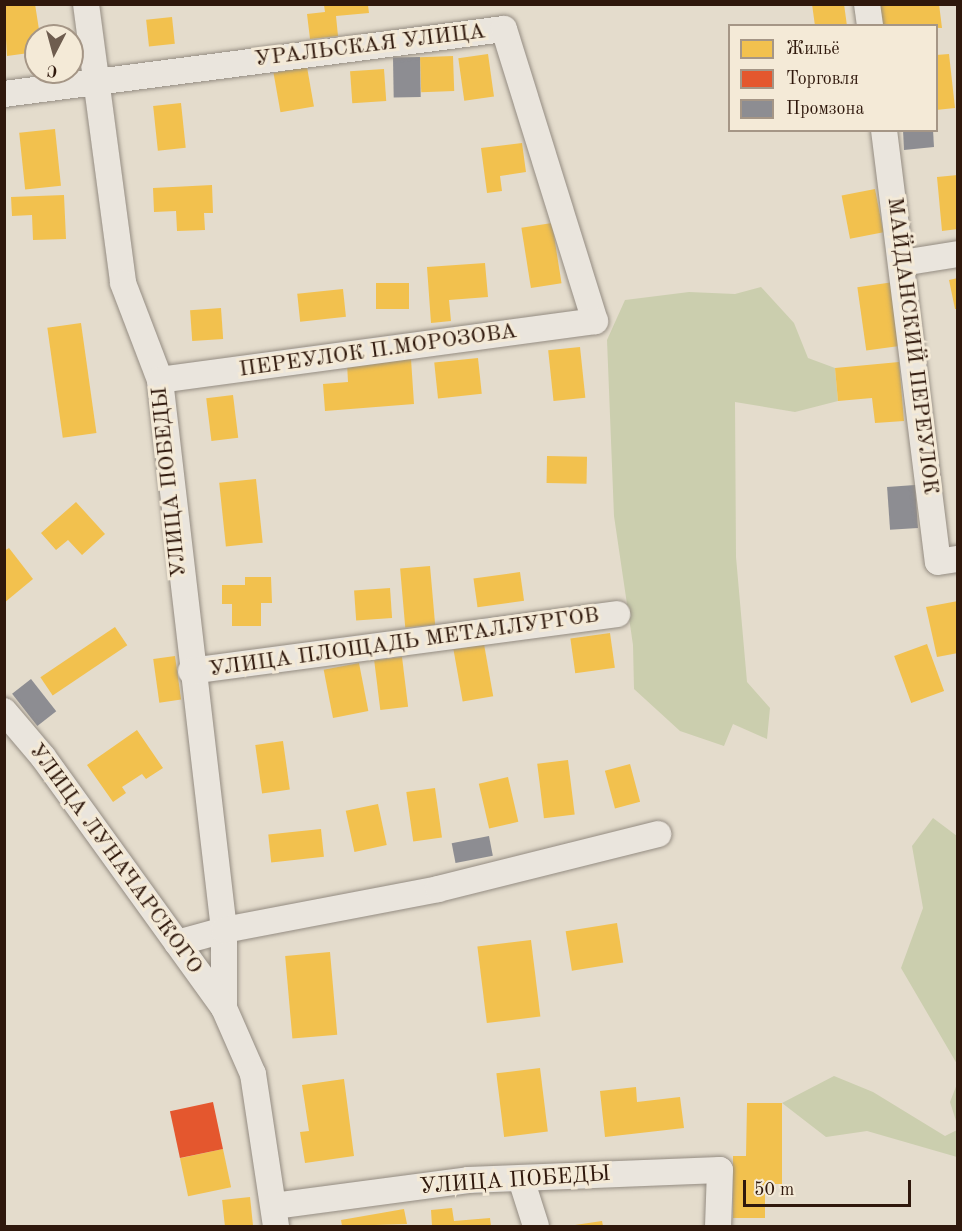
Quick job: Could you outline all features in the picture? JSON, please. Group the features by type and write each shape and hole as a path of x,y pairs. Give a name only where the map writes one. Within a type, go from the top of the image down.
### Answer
{"street":[{"name":"УЛИЦА ПОБЕДЫ","path":"86,4 123,283 160,380 191,671 224,930 224,1008 253,1074 275,1216 468,1180 720,1170 718,1227"},
{"path":"867,4 870,24"},
{"name":"УРАЛЬСКАЯ УЛИЦА","path":"4,94 97,79 504,29 595,321"},
{"name":"МАЙДАНСКИЙ ПЕРЕУЛОК","path":"884,132 948,560"},
{"path":"902,263 957,254"},
{"name":"ПЕРЕУЛОК П.МОРОЗОВА","path":"160,380 595,321"},
{"name":"УЛИЦА ПЛОЩАДЬ МЕТАЛЛУРГОВ","path":"191,671 617,614"},
{"name":"УЛИЦА ЛУНАЧАРСКОГО","path":"4,711 44,757 224,1008"},
{"path":"177,943 224,930 438,889 658,834"},
{"path":"520,1179 536,1227"}],"green space":[{"path":"761,287 794,323 808,358 835,368 838,401 795,412 735,402 736,557 747,682 770,708 767,739 733,724 724,746 680,731 634,689 633,645 614,516 607,340 625,300 689,292 735,294"},
{"path":"933,818 957,836 957,1064 901,968 923,908 912,846"},
{"path":"834,1076 873,1092 945,1136 957,1130 957,1157 867,1131 826,1137 782,1103"},
{"path":"957,1084 957,1124 950,1102"}],"building: Жильё":[{"path":"35,4 38,24 24,24 24,54 7,56 4,5"},
{"path":"812,4 844,4 847,24 815,24"},
{"path":"939,4 942,28 938,28 938,24 881,24 878,6"},
{"path":"324,5 368,5 369,13 336,16 338,36 310,39 307,14 325,12"},
{"path":"172,17 175,44 149,47 146,20"},
{"path":"488,54 494,97 464,101 458,58"},
{"path":"949,54 955,108 938,110 938,55"},
{"path":"453,56 454,91 421,92 420,57"},
{"path":"307,67 314,106 280,112 274,73"},
{"path":"384,69 386,101 352,103 350,71"},
{"path":"181,103 186,148 158,151 153,106"},
{"path":"55,129 61,186 25,189 19,133"},
{"path":"522,143 526,172 500,176 502,191 487,193 481,148"},
{"path":"958,175 958,229 942,231 937,177"},
{"path":"212,185 213,213 204,213 205,230 177,231 176,211 154,212 153,188"},
{"path":"875,189 883,232 850,239 842,195"},
{"path":"64,195 66,239 33,240 32,215 12,216 11,197"},
{"path":"552,223 562,283 531,288 521,228"},
{"path":"485,263 488,297 449,300 451,321 431,323 427,267"},
{"path":"958,278 958,309 955,309 949,280"},
{"path":"894,282 903,345 866,351 857,287"},
{"path":"376,283 409,283 409,309 376,309"},
{"path":"343,289 346,317 300,322 297,294"},
{"path":"221,308 223,339 192,341 190,310"},
{"path":"81,323 96,433 63,438 47,328"},
{"path":"580,347 585,398 554,401 548,350"},
{"path":"478,358 482,394 438,398 434,363"},
{"path":"411,359 414,404 325,411 323,384 348,382 347,363"},
{"path":"899,362 904,421 875,423 872,398 838,401 835,368"},
{"path":"233,395 238,438 211,441 206,398"},
{"path":"547,456 587,457 587,484 547,483"},
{"path":"256,479 263,543 226,547 219,483"},
{"path":"76,502 105,534 82,555 68,540 56,550 41,533"},
{"path":"9,548 33,579 4,603 4,551"},
{"path":"430,566 435,625 405,627 400,569"},
{"path":"520,572 524,601 477,607 473,579"},
{"path":"245,577 271,577 272,603 261,603 261,626 232,626 232,604 222,604 222,585 245,585"},
{"path":"390,588 392,618 356,620 354,591"},
{"path":"958,601 958,653 937,657 926,607"},
{"path":"115,627 127,645 53,696 40,677"},
{"path":"610,633 615,668 575,673 570,639"},
{"path":"484,644 493,696 463,702 453,649"},
{"path":"927,644 944,691 911,703 894,656"},
{"path":"175,656 181,700 159,703 153,659"},
{"path":"402,657 408,707 380,710 374,660"},
{"path":"359,663 368,711 333,718 324,670"},
{"path":"137,730 163,768 146,779 142,774 122,787 126,793 113,802 87,765"},
{"path":"283,741 290,790 262,793 255,745"},
{"path":"568,760 575,815 544,818 537,764"},
{"path":"630,764 640,802 615,808 605,771"},
{"path":"508,777 518,822 489,829 479,784"},
{"path":"435,788 442,838 413,842 406,792"},
{"path":"378,804 387,845 354,852 346,811"},
{"path":"321,829 324,857 271,862 268,835"},
{"path":"617,923 623,963 572,971 566,931"},
{"path":"531,940 540,1016 487,1023 477,947"},
{"path":"330,952 337,1035 292,1039 285,956"},
{"path":"540,1068 548,1132 504,1137 496,1073"},
{"path":"344,1079 354,1156 305,1163 300,1132 309,1131 302,1085"},
{"path":"636,1087 637,1102 680,1097 684,1128 605,1137 600,1091"},
{"path":"747,1103 782,1103 782,1184 765,1184 765,1218 733,1218 733,1156 746,1156"},
{"path":"223,1149 231,1187 188,1196 180,1158"},
{"path":"250,1197 253,1226 225,1226 222,1200"},
{"path":"452,1208 454,1221 490,1218 491,1226 432,1226 431,1210"},
{"path":"404,1209 407,1224 342,1226 341,1220"},
{"path":"602,1221 603,1226 575,1226 575,1225"}],"building: Торговля":[{"path":"213,1102 223,1149 180,1158 170,1111"}],"building: Промзона":[{"path":"393,57 420,57 421,97 394,97"},
{"path":"903,132 933,132 934,147 904,150"},
{"path":"915,485 918,528 890,530 887,487"},
{"path":"31,679 56,711 37,726 12,694"},
{"path":"489,836 493,856 456,863 452,843"}]}
